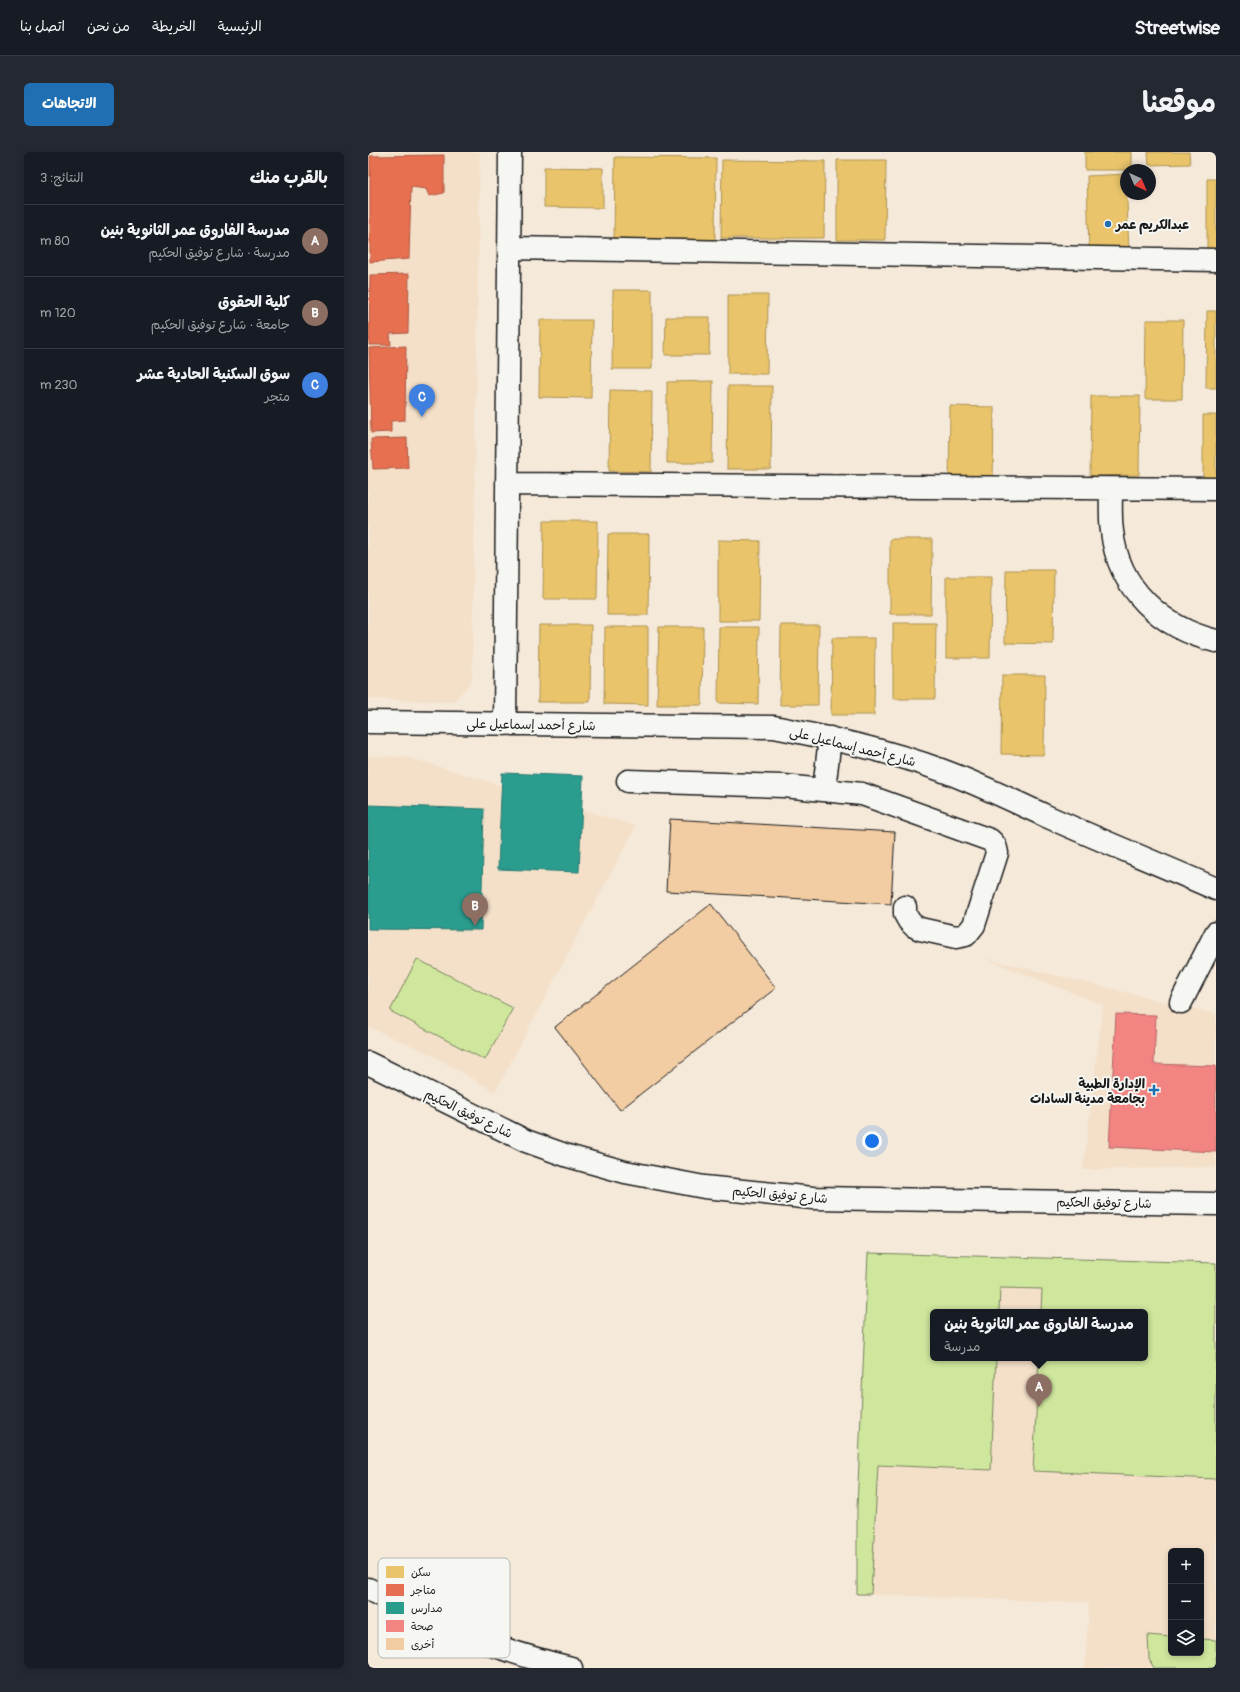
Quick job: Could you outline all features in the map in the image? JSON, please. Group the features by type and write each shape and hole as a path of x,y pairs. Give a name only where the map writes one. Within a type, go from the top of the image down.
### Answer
{"street":[{"path":"505,724 510,152"},
{"path":"509,248 1216,260"},
{"path":"507,484 1216,489"},
{"path":"1111,489 1112,532 1116,552 1134,589 1147,605 1162,618 1186,632 1198,637 1216,641"},
{"name":"شارع أحمد إسماعيل على","path":"368,722 774,727 830,738 886,752 947,772 993,791 1045,816 1216,889"},
{"path":"824,790 830,738"},
{"path":"628,782 784,786 862,794 990,840 993,843 996,853 974,925 966,935 956,938 920,929 909,921 905,907"},
{"path":"1182,1002 1216,933"},
{"name":"شارع توفيق الحكيم","path":"368,1063 526,1141 568,1156 625,1172 704,1187 813,1198 1216,1204"},
{"path":"368,1589 378,1594"},
{"path":"510,1651 571,1668"}],"shaded area":[{"path":"368,152 480,152 472,681 453,702 368,699"},
{"path":"368,756 407,757 636,826 495,1092 430,1054 368,1027"},
{"name":"الإدارة الطبية بجامعة مدينة السادات","path":"984,958 1216,1014 1216,1167 1083,1170 1103,1005"},
{"path":"868,1253 1216,1263 1216,1668 1085,1668 1089,1603 857,1594"}],"green space":[{"path":"417,959 513,1008 485,1060 390,1011"},
{"path":"868,1253 1216,1263 1216,1479 1033,1471 1039,1361 1148,1361 1148,1309 1041,1309 1042,1289 1000,1288 999,1309 930,1309 930,1361 996,1361 991,1470 878,1465 871,1594 857,1594 857,1508"},
{"path":"1148,1635 1168,1637 1168,1656 1204,1656 1204,1639 1216,1640 1216,1668 1154,1668 1149,1659"}],"building: سكن":[{"path":"1085,152 1132,152 1132,164 1120,164 1120,170 1085,170"},
{"path":"1148,152 1189,152 1190,164 1149,164"},
{"path":"615,157 716,158 715,240 614,239"},
{"path":"722,160 825,161 824,238 721,238"},
{"path":"837,160 886,160 885,240 837,240"},
{"path":"544,167 603,168 603,208 544,207"},
{"name":"عبدالكريم عمر","path":"1120,174 1120,200 1127,200 1129,254 1089,256 1087,176"},
{"path":"1207,179 1216,179 1216,249 1207,248"},
{"path":"613,290 652,290 652,369 612,369"},
{"path":"728,295 768,295 767,374 728,374"},
{"path":"1207,311 1216,311 1216,388 1206,388"},
{"path":"666,317 710,317 709,355 665,355"},
{"path":"540,320 592,320 591,398 539,397"},
{"path":"1146,320 1183,320 1182,399 1145,399"},
{"path":"713,381 712,463 667,463 667,382"},
{"path":"728,386 772,386 771,469 727,469"},
{"path":"610,390 652,391 651,472 609,471"},
{"path":"1091,396 1140,396 1139,475 1090,476"},
{"path":"950,406 994,407 993,487 949,487"},
{"path":"1203,415 1216,415 1216,485 1203,485"},
{"path":"544,521 598,521 597,599 543,599"},
{"path":"608,534 649,534 648,615 607,615"},
{"path":"890,539 932,539 931,614 890,614"},
{"path":"718,540 760,541 759,621 718,621"},
{"path":"1006,570 1054,570 1053,644 1005,643"},
{"path":"946,577 991,577 990,658 946,658"},
{"path":"893,623 936,623 935,699 893,699"},
{"path":"539,625 591,625 590,702 538,702"},
{"path":"781,625 819,625 818,705 780,705"},
{"path":"605,627 648,627 648,705 604,704"},
{"path":"659,627 703,627 702,705 657,705"},
{"path":"719,627 759,627 758,704 718,703"},
{"path":"832,638 875,638 874,715 831,715"},
{"path":"1002,675 1045,675 1044,755 1001,754"}],"building: متاجر":[{"path":"444,155 444,193 429,196 426,189 411,187 409,259 370,262 370,156"},
{"path":"409,274 408,333 390,334 391,345 369,345 370,275"},
{"path":"406,346 405,420 391,421 391,432 371,433 369,348"},
{"path":"407,438 408,468 373,469 371,439"}],"building: مدارس":[{"path":"502,773 583,776 579,872 498,869"},
{"path":"368,805 484,809 481,930 368,929"}],"building: صحة":[{"path":"1116,1014 1156,1015 1154,1064 1216,1066 1216,1152 1109,1147"}],"building: أخرى":[{"path":"670,819 895,832 891,904 666,891"},
{"path":"711,904 776,988 620,1110 555,1027"}],"place":[{"name":"عبدالكريم عمر","path":"1108,224"},
{"name":"سوق السكنية الحادية عشر","path":"422,417"},
{"name":"كلية الحقوق","path":"475,926"},
{"name":"الإدارة الطبية بجامعة مدينة السادات","path":"1154,1090"},
{"name":"مدرسة الفاروق عمر الثانوية بنين","path":"1039,1407"}]}
